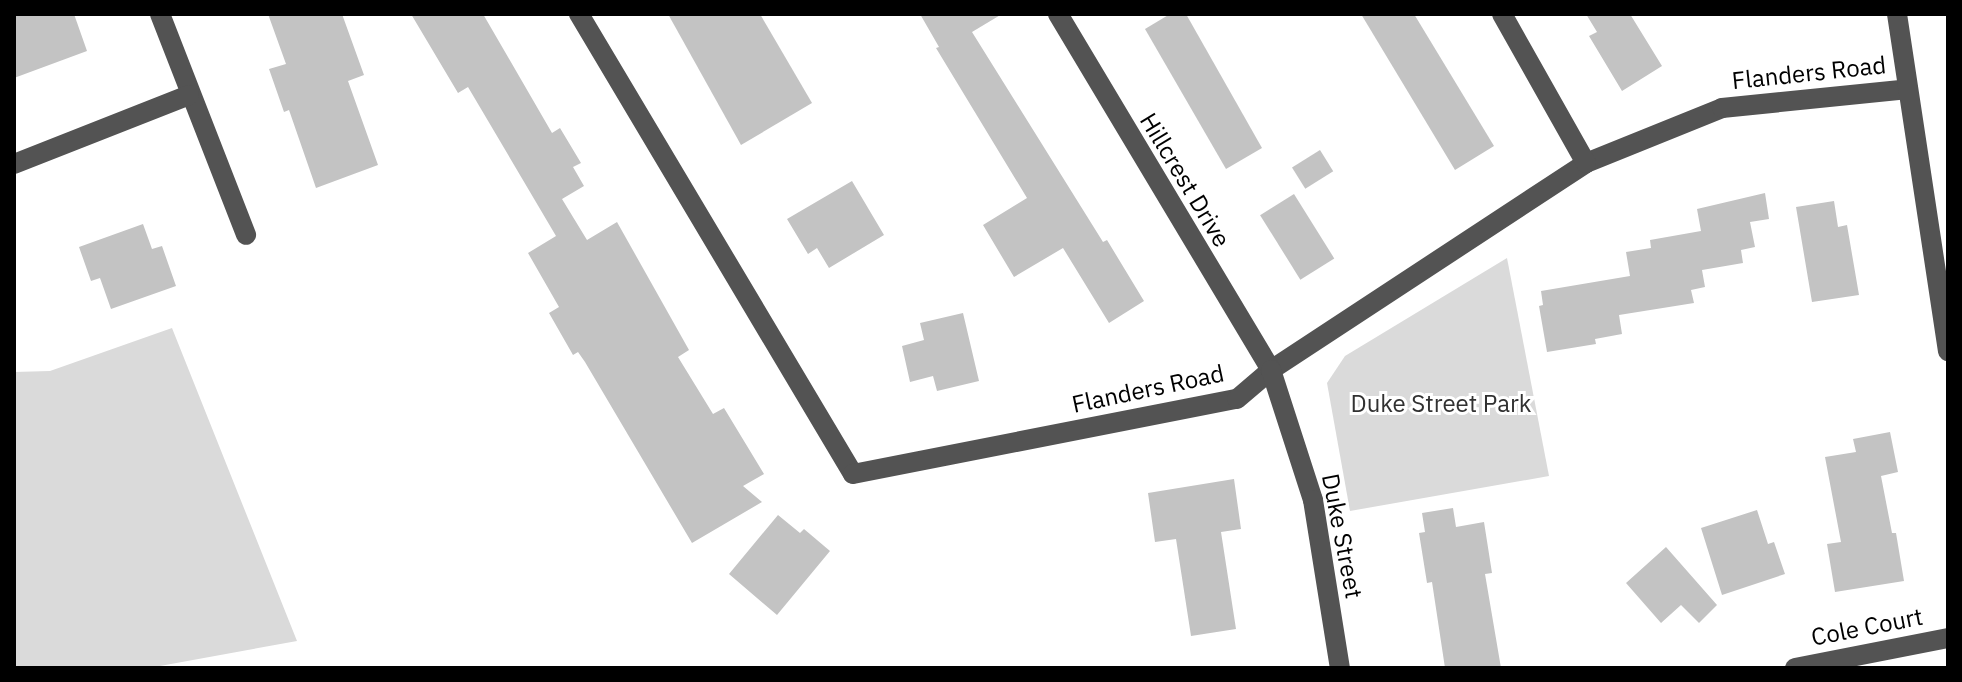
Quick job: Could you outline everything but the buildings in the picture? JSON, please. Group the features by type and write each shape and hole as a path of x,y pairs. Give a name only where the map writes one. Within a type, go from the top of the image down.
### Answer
{"street":[{"path":"160,14 246,235"},
{"name":"Flanders Road","path":"579,14 853,474 1237,399 1271,370 1586,163 1722,108 1908,89"},
{"name":"Hillcrest Drive","path":"1058,14 1271,370"},
{"path":"1502,14 1586,163"},
{"path":"1897,14 1947,340"},
{"path":"14,164 189,95"},
{"name":"Duke Street","path":"1271,370 1313,500 1340,668"},
{"name":"Cole Court","path":"1795,668 1948,638"}],"green space":[{"name":"Duke Street Park","path":"1507,258 1549,476 1350,511 1327,383 1345,356"},
{"path":"172,328 297,641 149,668 14,668 14,372 50,371"}]}
